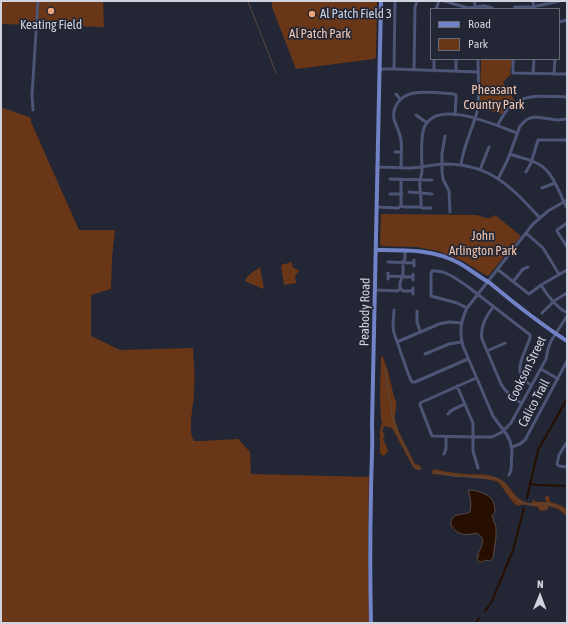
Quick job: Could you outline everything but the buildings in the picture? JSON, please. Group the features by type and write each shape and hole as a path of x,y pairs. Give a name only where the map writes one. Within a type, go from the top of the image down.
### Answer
{"main road":[{"name":"Peabody Road","path":"371,623 370,521 381,1"},
{"path":"376,250 426,252 452,260 467,268 487,282 530,316 567,341"}],"street":[{"path":"33,110 32,96 38,1"},
{"path":"394,69 396,1"},
{"path":"414,70 415,7 417,1"},
{"path":"444,1 458,7 476,8 484,6 492,8"},
{"path":"474,1 476,8"},
{"path":"533,1 534,8"},
{"path":"514,8 534,8 560,1"},
{"path":"434,60 434,71"},
{"path":"456,60 456,71"},
{"path":"461,165 478,105 478,60"},
{"path":"514,60 513,73 567,74"},
{"path":"533,74 534,60"},
{"path":"554,60 554,74"},
{"path":"380,70 394,69 478,72"},
{"path":"401,168 401,138 395,123 394,115 396,106 400,99 415,93 454,94 456,95 455,115"},
{"path":"396,94 400,99"},
{"path":"498,125 509,107 521,99 537,96 567,97"},
{"path":"420,207 423,135 427,123 433,117 444,114 475,118 517,133"},
{"path":"416,115 427,123"},
{"path":"498,179 510,154 517,133 526,120 536,117 557,120 567,119"},
{"path":"445,136 442,154 442,176 449,191 450,212"},
{"path":"526,172 538,140 567,140"},
{"path":"480,170 489,147"},
{"path":"395,152 401,152"},
{"path":"510,154 540,164 547,170 565,201 567,208"},
{"path":"378,168 422,167 442,164 461,165 480,170 498,179 516,193 540,218"},
{"path":"390,179 432,180"},
{"path":"401,180 401,206"},
{"path":"542,188 555,183"},
{"path":"409,192 432,194"},
{"path":"390,194 402,194"},
{"path":"509,475 512,470 512,447 504,431 493,416 461,342 462,323 468,308 477,294 526,233 552,208 565,201"},
{"path":"377,207 398,208 401,206 431,208"},
{"path":"567,223 557,231 567,247"},
{"path":"526,233 543,248 559,274"},
{"path":"400,288 405,251"},
{"path":"388,262 414,263"},
{"path":"513,282 523,269 528,267"},
{"path":"497,269 529,294 541,284 567,270"},
{"path":"468,308 453,302 432,297 432,272 438,271 447,274 463,284 530,335 519,371 523,379 531,386"},
{"path":"388,276 413,277"},
{"path":"541,284 561,309 567,313"},
{"path":"375,290 398,291 400,288"},
{"path":"400,288 403,291 413,291"},
{"path":"542,313 554,301 567,293"},
{"path":"494,307 486,318 482,328 482,339 501,384 510,396 522,403"},
{"path":"394,310 392,326 413,383 468,359"},
{"path":"417,311 417,322 420,331"},
{"name":"Cookson Street","path":"504,431 511,423 522,403 546,359 549,345 567,316"},
{"path":"397,342 420,331 440,324 448,322 462,323"},
{"path":"425,354 449,344 461,342"},
{"path":"487,351 505,343"},
{"name":"Calico Trail","path":"512,447 525,440 567,361"},
{"path":"540,369 558,379"},
{"path":"476,378 420,404 431,435 446,437 492,436 504,431"},
{"path":"457,386 473,423 473,451 478,468"},
{"path":"448,414 449,412 465,404"},
{"path":"444,454 446,449 446,437"},
{"path":"567,442 559,456 557,464 558,466 567,467"}],"green space":[{"path":"1,1 103,1 104,27 1,24"},
{"name":"Al Patch Park","path":"272,1 377,1 376,57 374,59 296,69 272,7"},
{"name":"Pheasant Country Park","path":"481,60 512,60 511,74 503,82 515,101 507,107 502,114 479,108"},
{"path":"1,107 31,118 31,122 79,230 115,230 111,289 91,295 91,336 120,350 193,348 194,397 191,430 194,441 238,439 250,452 251,474 369,477 369,623 1,623"},
{"name":"John Arlington Park","path":"381,214 477,215 488,218 495,215 521,236 487,276 463,261 438,251 417,247 382,246 380,244"},
{"path":"292,262 293,268 299,270 295,276 296,283 284,285 281,265"},
{"path":"260,267 264,289 245,281 249,275"},
{"path":"382,356 388,371 396,402 396,425 415,464 421,466 420,470 413,467 392,428 385,426 382,431 385,434 383,439 388,450 383,456 380,453 380,431 382,421 380,397"},
{"path":"433,469 460,474 494,476 503,481 521,500 526,502 532,503 533,499 536,502 546,502 545,497 548,496 550,502 567,509 567,516 558,509 549,506 547,510 541,511 538,507 525,505 517,506 496,481 432,474"}],"shaded area":[{"path":"469,490 489,496 495,508 495,512 492,516 496,527 496,537 493,558 490,561 485,560 479,562 477,559 483,542 482,537 476,533 459,533 451,525 452,518 454,516 470,512 471,504"}],"waterway":[{"path":"248,1 276,73"},
{"path":"385,368 389,398 392,404 392,418 414,466 421,469"},
{"path":"527,498 538,450 567,399"},
{"path":"433,472 452,476 495,478 503,483 515,499 523,503 550,504 567,512"},
{"path":"530,484 567,486"},
{"path":"539,505 543,508 547,507 548,505"},
{"path":"485,611 492,601 513,550 524,508"},
{"path":"476,623 479,618"}],"place":[{"name":"Keating Field","path":"51,11"},
{"name":"Al Patch Field 3","path":"312,14"}]}
